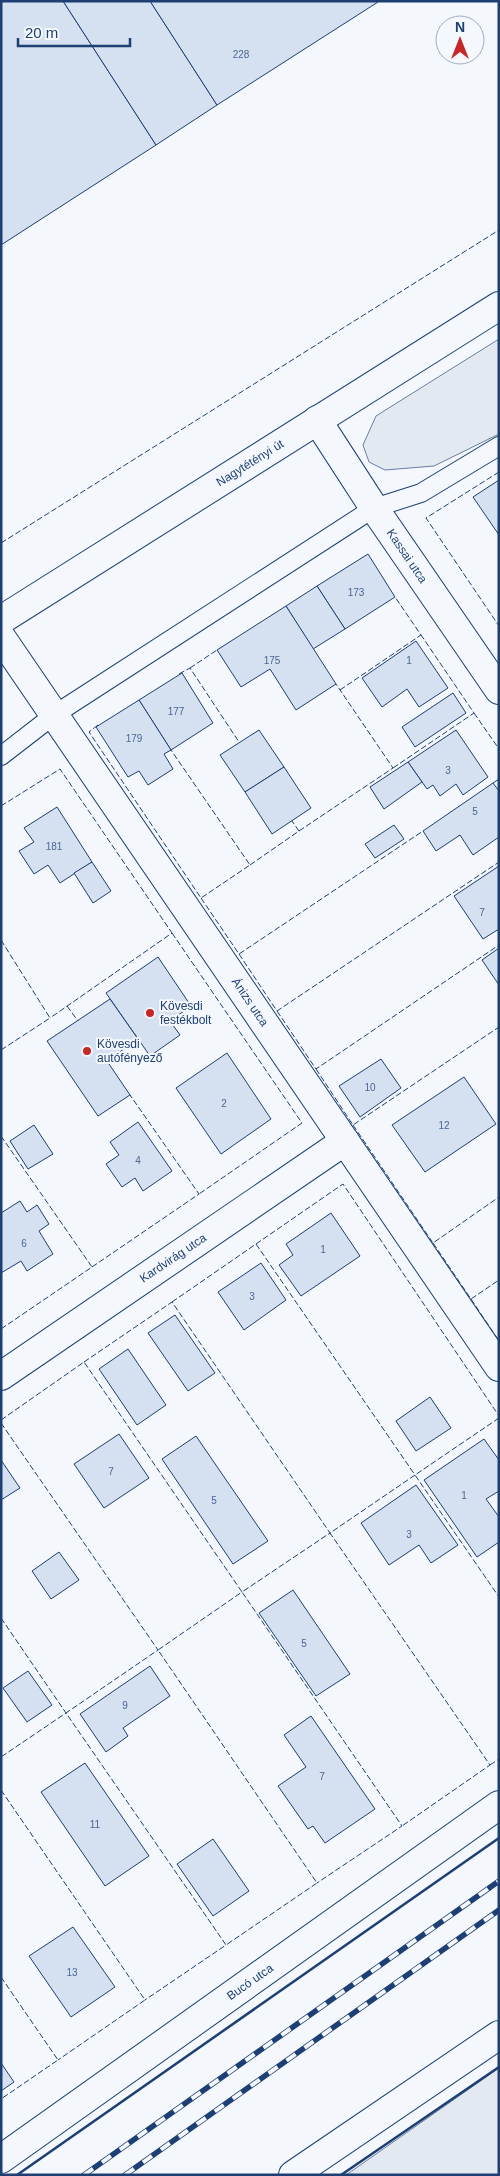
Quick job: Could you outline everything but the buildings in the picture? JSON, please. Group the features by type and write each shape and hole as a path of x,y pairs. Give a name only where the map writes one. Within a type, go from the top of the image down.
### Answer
{"street":[{"name":"Nagytétényi út","path":"1,620 499,306"},
{"name":"Kassai utca","path":"317,420 374,508 499,690"},
{"name":"Ánizs utca","path":"1,637 499,1367"},
{"name":"Kardvirág utca","path":"1,1376 345,1141"},
{"name":"Bucó utca","path":"1,2159 499,1805"},
{"path":"294,2175 499,2035"}],"lane":[{"path":"1,756 54,715 374,508 421,493 499,446"}],"shaded area":[{"path":"499,339 499,434 434,466 385,470 369,462 363,445 376,416"},
{"path":"499,2068 499,2175 346,2175"}],"railway":[{"path":"84,2175 499,1881"},
{"path":"125,2175 499,1910"}],"fence":[{"path":"1,543 499,230"},
{"path":"499,472 426,518 499,626"},
{"path":"340,690 421,635 395,597"},
{"path":"393,768 474,713 421,635"},
{"path":"190,668 217,650"},
{"path":"179,674 190,668 239,742"},
{"path":"299,831 393,768 336,684"},
{"path":"474,713 499,749"},
{"path":"98,725 89,732 201,898 250,865 171,750"},
{"path":"1,806 60,769 172,933 50,1018"},
{"path":"493,783 499,779"},
{"path":"250,865 299,831 292,821"},
{"path":"201,898 239,954 423,831"},
{"path":"239,954 277,1011 499,862"},
{"path":"172,933 302,1123 199,1194"},
{"path":"1,940 50,1018 1,1050"},
{"path":"277,1011 316,1069 499,945"},
{"path":"67,1006 78,1021"},
{"path":"316,1069 353,1125 499,1027"},
{"path":"92,1267 199,1194 130,1095"},
{"path":"353,1125 433,1243 499,1197"},
{"path":"1,1136 92,1267 1,1329"},
{"path":"256,1244 343,1184 499,1416"},
{"path":"433,1243 471,1299 499,1280"},
{"path":"172,1302 256,1244 415,1475 330,1533 490,1765 402,1826"},
{"path":"471,1299 499,1341"},
{"path":"84,1362 172,1302 330,1533 242,1592 402,1826 317,1883"},
{"path":"1,1420 84,1362 242,1592 158,1650 317,1883 226,1945"},
{"path":"499,1418 415,1475 499,1597"},
{"path":"1,1423 158,1650 66,1713 226,1945 145,2000"},
{"path":"1,1618 66,1713 1,1757"},
{"path":"490,1765 499,1759"},
{"path":"1,1790 145,2000 58,2060"},
{"path":"1,1977 58,2060 1,2099"}],"wall":[{"path":"17,2175 499,1838"},
{"path":"341,2175 499,2067"}],"place":[{"name":"Kövesdi festékbolt","path":"150,1013"},
{"name":"Kövesdi autófényező","path":"87,1051"}]}
